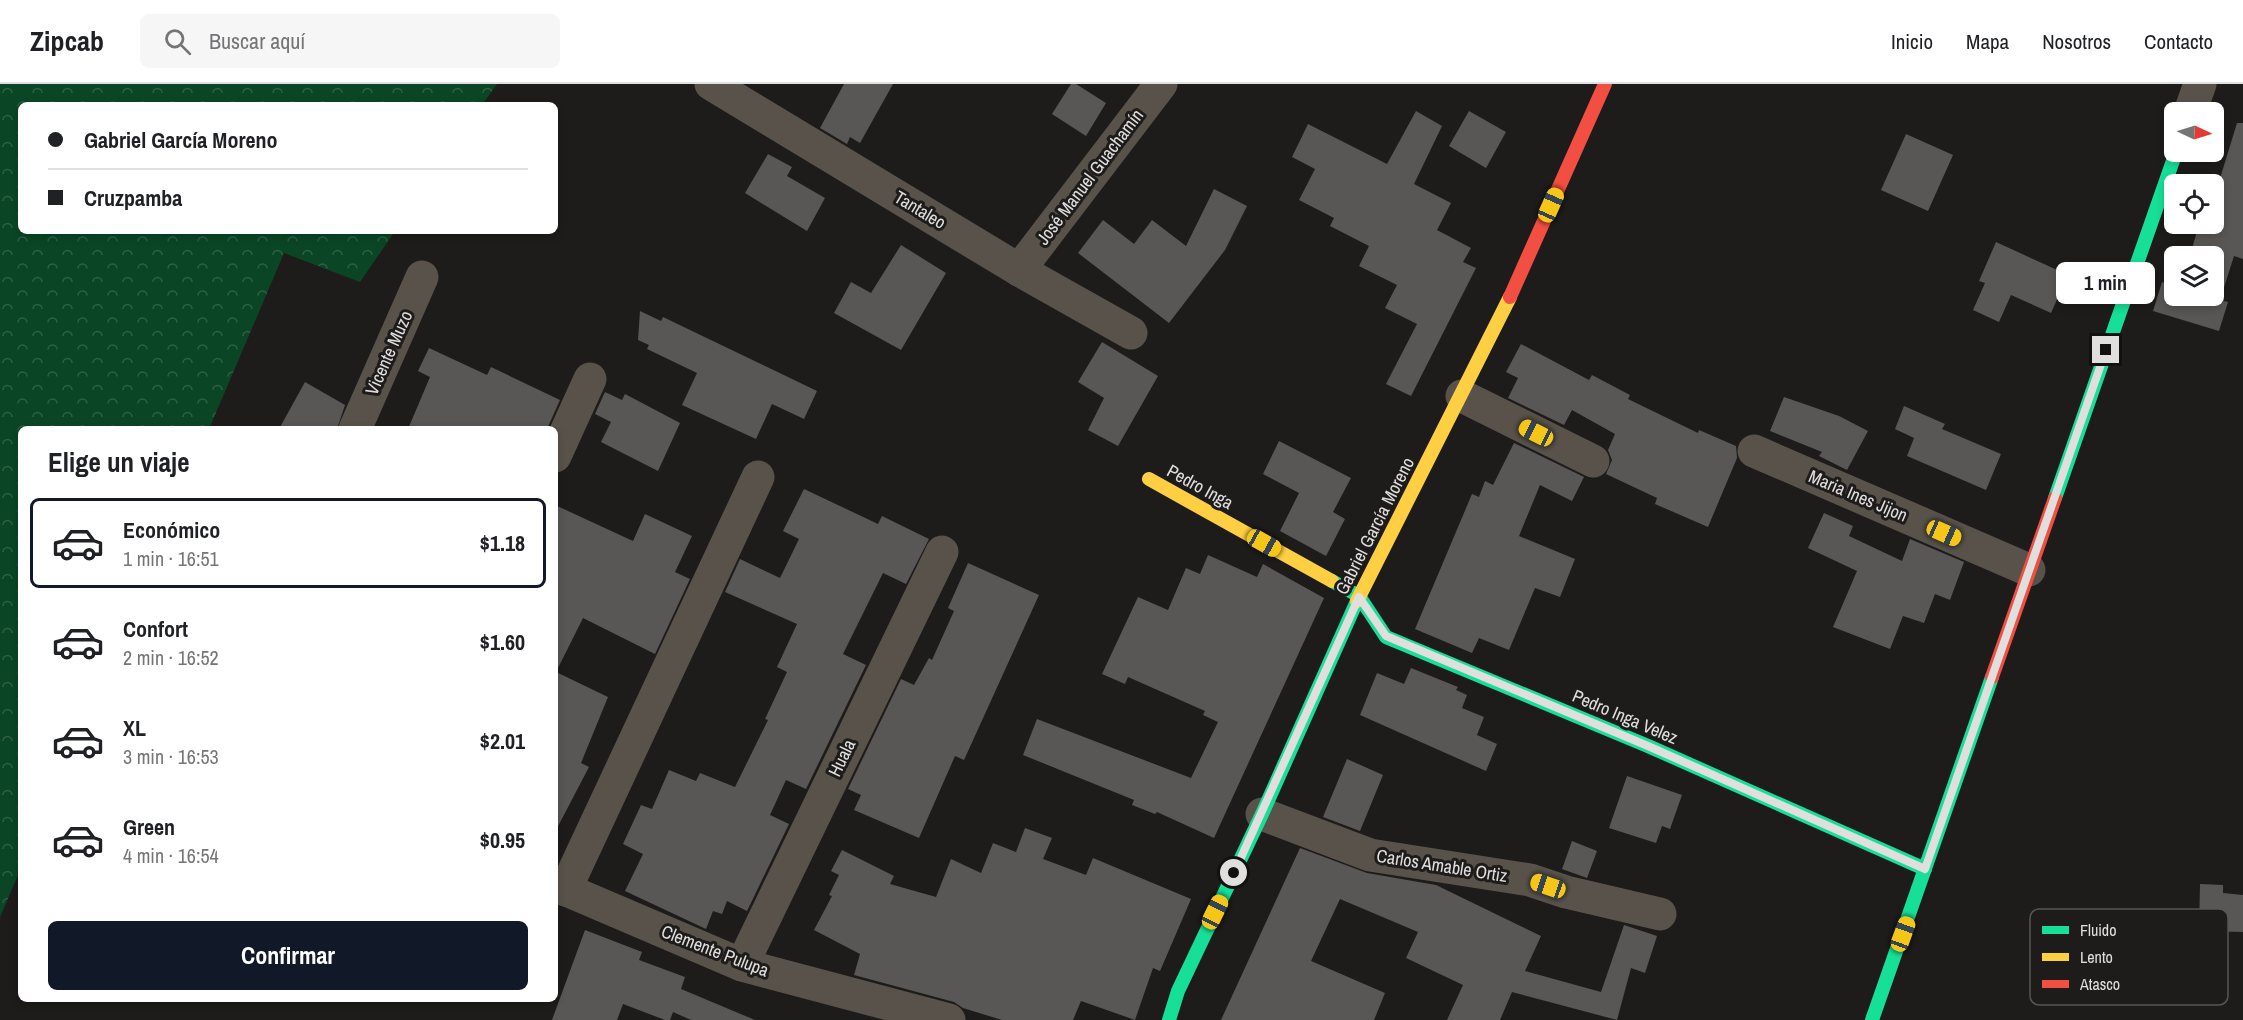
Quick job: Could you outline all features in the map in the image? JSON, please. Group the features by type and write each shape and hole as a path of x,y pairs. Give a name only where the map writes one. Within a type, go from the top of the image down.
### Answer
{"street":[{"name":"Tantaleo","path":"711,84 1019,270 1131,333"},
{"name":"José Manuel Guachamín","path":"1019,270 1161,84"},
{"name":"Gabriel García Moreno","path":"1169,1020 1178,991 1262,814 1359,597 1497,326 1605,84"},
{"path":"2194,102 2200,84"},
{"path":"1872,1020 2172,162"},
{"name":"Vicente Muzo","path":"356,426 422,277"},
{"path":"558,449 590,379"},
{"path":"1462,396 1593,460"},
{"name":"Maria Ines Jijon","path":"1754,451 2029,570"},
{"path":"560,887 758,477"},
{"name":"Pedro Inga","path":"1149,479 1359,597"},
{"name":"Huala","path":"742,965 942,552"},
{"name":"Pedro Inga Velez","path":"1359,597 1386,636 1648,746 1925,869"},
{"name":"Carlos Amable Ortiz","path":"1262,814 1370,855 1530,880 1566,892 1660,914"},
{"name":"Clemente Pulupa","path":"560,887 742,965 949,1020"}],"green space":[{"path":"0,84 497,84 484,102 18,102 18,234 393,234 360,282 284,253 210,426 18,426 18,875 0,917"}],"building":[{"path":"844,84 893,84 860,143 850,137 847,144 820,128"},
{"path":"1071,84 1076,84 1106,103 1086,136 1052,114"},
{"path":"1416,111 1442,126 1414,184 1451,203 1437,230 1471,248 1463,262 1476,268 1411,396 1386,384 1417,324 1385,308 1397,285 1359,266 1369,246 1330,226 1334,218 1299,200 1315,169 1292,157 1308,124 1387,164"},
{"path":"1469,111 1506,132 1486,168 1449,146"},
{"path":"2237,123 2243,123 2243,259 2234,256 2224,287 2224,246 2193,246 2196,234 2224,234 2224,174 2221,174"},
{"path":"1906,134 1953,155 1928,211 1881,190"},
{"path":"768,154 792,167 787,176 825,198 807,231 745,193"},
{"path":"1214,189 1247,206 1225,250 1169,323 1078,253 1103,220 1134,244 1152,220 1186,246"},
{"path":"1996,242 2068,275 2051,313 2011,295 1999,322 1973,310 1985,283 1979,281"},
{"path":"901,245 946,273 901,350 834,313 851,282 871,293"},
{"path":"2162,282 2164,283 2164,306 2224,306 2224,301 2228,302 2219,331 2153,311"},
{"path":"640,311 661,321 663,317 817,391 804,419 772,404 756,439 682,405 697,373 647,349 649,345 638,340"},
{"path":"1102,342 1158,376 1118,446 1088,430 1104,398 1078,382"},
{"path":"1521,344 1589,380 1592,375 1630,395 1628,399 1698,433 1699,430 1736,446 1737,458 1708,527 1655,504 1657,498 1606,474 1612,460 1608,450 1615,434 1572,410 1564,425 1508,398 1518,378 1506,372"},
{"path":"429,348 487,375 491,367 560,400 548,426 409,426 430,377 418,371"},
{"path":"305,382 345,405 338,426 281,426"},
{"path":"605,392 622,400 625,394 680,423 658,471 601,442 611,422 595,414"},
{"path":"1784,397 1839,416 1868,431 1847,470 1819,456 1822,452 1770,431"},
{"path":"1904,406 1945,424 1942,429 2001,454 1986,490 1907,456 1914,438 1895,429"},
{"path":"1279,441 1351,478 1333,512 1345,519 1326,556 1280,531 1299,493 1263,474"},
{"path":"1514,443 1584,477 1572,501 1540,485 1519,536 1575,559 1560,597 1535,588 1509,650 1479,638 1472,653 1415,629 1472,494 1479,497 1485,481 1493,485"},
{"path":"804,489 878,524 882,516 929,539 906,584 883,573 843,654 866,665 806,789 786,780 770,815 789,824 747,911 727,901 722,914 713,911 706,929 625,891 643,854 623,844 641,805 652,809 669,770 696,781 700,773 735,787 768,720 765,719 787,672 777,667 797,624 725,592 740,559 780,578 799,539 783,531"},
{"path":"558,506 633,541 645,514 692,536 675,572 690,579 655,654 583,618 558,668"},
{"path":"1824,513 1853,526 1849,536 1902,561 1910,539 1964,562 1950,600 1935,594 1924,623 1903,616 1890,649 1833,627 1857,571 1808,548"},
{"path":"1208,555 1257,577 1263,564 1324,598 1214,838 1157,812 1155,814 1132,805 1134,800 1023,755 1037,719 1191,778 1218,722 1203,715 1205,711 1128,677 1125,684 1102,674 1138,597 1168,610 1186,568 1200,574"},
{"path":"968,563 1039,595 964,760 955,756 919,838 854,810 861,795 848,789 901,679 914,685 929,658 932,660 954,611 948,608"},
{"path":"1411,668 1458,687 1456,690 1467,695 1462,708 1484,717 1477,735 1497,744 1486,771 1360,715 1377,673 1404,684"},
{"path":"558,673 608,697 581,763 589,767 558,826"},
{"path":"1347,759 1383,775 1360,831 1323,817"},
{"path":"1627,776 1682,795 1670,829 1662,826 1656,843 1609,828"},
{"path":"1025,828 1052,838 1043,859 1086,875 1093,858 1191,899 1160,971 1153,968 1135,1020 1081,1001 1073,1020 1002,1020 963,1008 954,1002 854,975 860,954 814,930 832,896 829,895 839,875 831,871 842,850 894,876 890,884 936,897 951,859 981,873 993,843 1016,852"},
{"path":"1572,841 1597,851 1587,878 1562,869"},
{"path":"1300,848 1367,873 1436,885 1541,936 1525,971 1601,992 1624,925 1657,936 1645,973 1631,968 1617,1020 1512,992 1500,1020 1447,1020 1463,985 1406,958 1418,932 1340,899 1311,961 1385,993 1374,1020 1221,1020"},
{"path":"2200,884 2223,885 2223,893 2243,895 2243,932 2228,932 2228,909 2199,909"},
{"path":"585,930 642,952 639,960 685,977 681,989 755,1020 691,1020 673,1012 670,1020 665,1020 623,1004 617,1020 552,1020"}],"traffic: fast":[{"path":"2055,498 2173,162"},
{"path":"1332,581 1359,596 1386,637 1648,746 1925,869"},
{"path":"1169,1020 1178,991 1262,814 1357,601"},
{"path":"1872,1020 1992,677"}],"traffic: slow":[{"path":"1357,601 1510,297"},
{"path":"1149,479 1332,581"}],"traffic: jam":[{"path":"1510,297 1605,84"},
{"path":"1992,677 2055,498"}],"route":[{"path":"1234,873 1359,597 1386,636 1648,746 1925,869 2106,350"}]}
